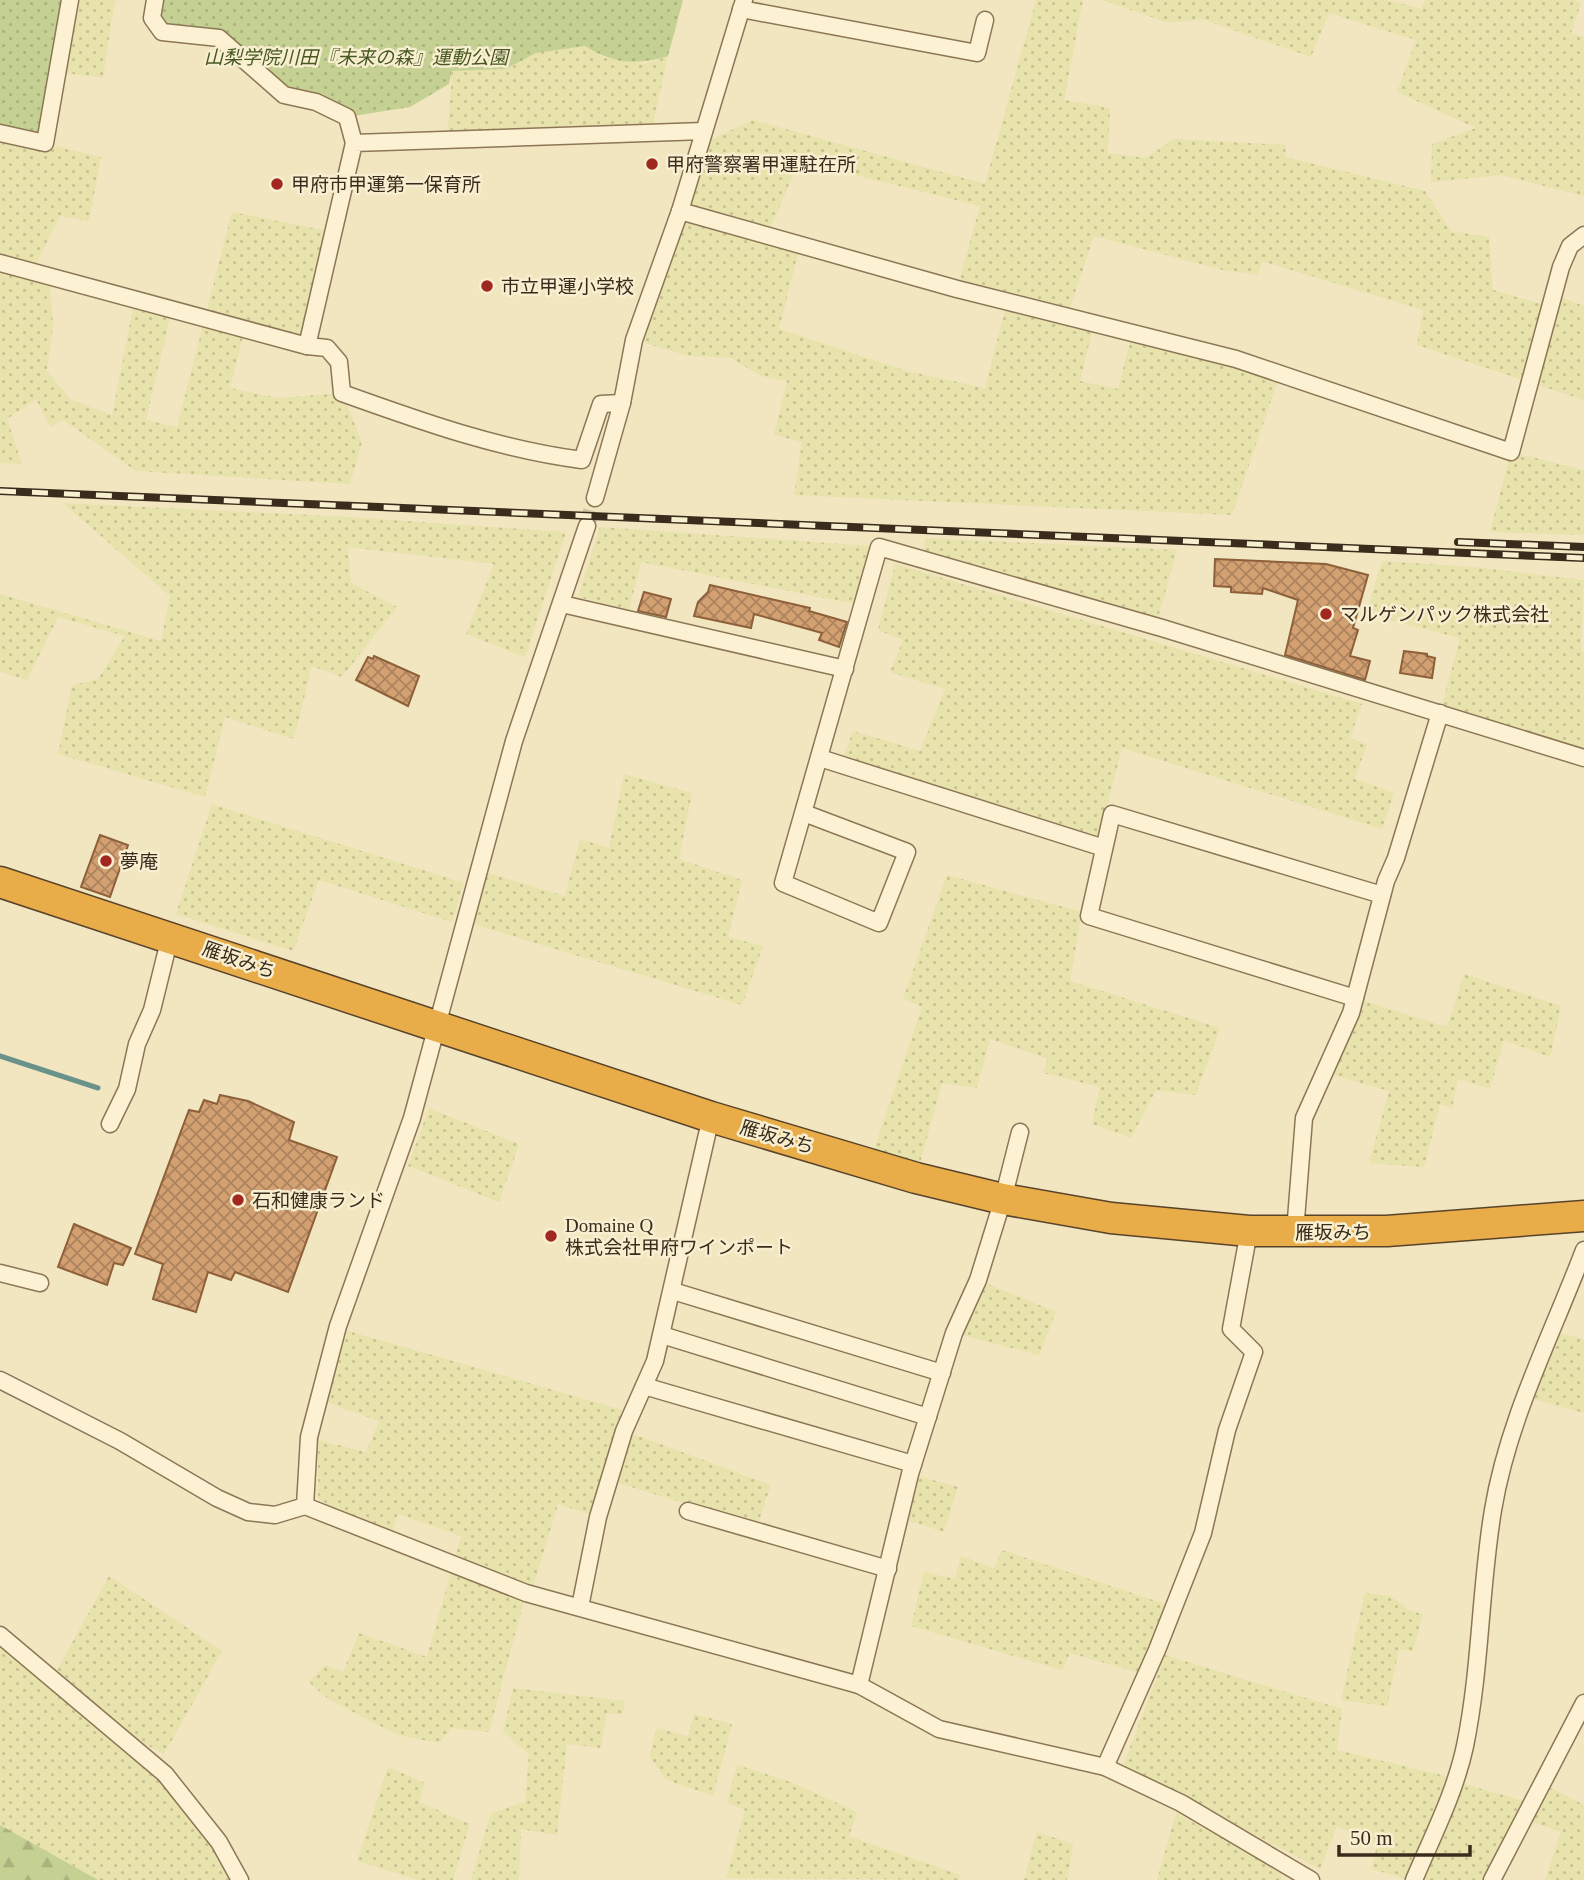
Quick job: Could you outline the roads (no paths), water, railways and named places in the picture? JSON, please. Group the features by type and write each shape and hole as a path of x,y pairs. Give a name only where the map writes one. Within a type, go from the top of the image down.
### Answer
{"highway":[{"name":"雁坂みち","path":"0,882 711,1117 916,1178 1003,1199 1111,1217 1249,1231 1387,1231 1584,1216"}],"street":[{"path":"0,133 45,143 71,0"},
{"path":"155,0 152,18 162,32 219,38 284,95 316,102 347,117 354,143 307,346"},
{"path":"596,498 622,403 635,340 680,211 743,4 977,53 985,20"},
{"path":"354,143 704,131"},
{"path":"680,211 957,289 1236,359 1511,452 1561,267 1570,246 1584,235"},
{"path":"0,263 307,346 327,348 340,362 342,393 426,423 528,453 582,460 601,404 622,403"},
{"path":"305,1506 309,1437 338,1326 412,1118 514,741 587,526"},
{"path":"804,813 907,852 879,923 783,883 879,547 1162,628 1584,758"},
{"path":"562,604 845,669"},
{"path":"1295,1232 1304,1118 1331,1061 1355,998 1382,895 1440,713"},
{"path":"820,758 1104,848"},
{"path":"1355,998 1089,916 1112,814 1382,895"},
{"path":"110,1124 127,1089 137,1044 152,1010 170,937"},
{"path":"580,1607 597,1517 624,1430 645,1385 662,1335 711,1117"},
{"path":"859,1685 914,1464 954,1333 978,1280 1020,1132"},
{"path":"1105,1767 1157,1650 1203,1533 1227,1430 1254,1352 1231,1329 1249,1231"},
{"path":"1414,1880 1455,1780 1465,1747 1482,1636 1493,1509 1516,1423 1584,1250"},
{"path":"0,1273 40,1283"},
{"path":"673,1291 942,1373"},
{"path":"662,1335 928,1417"},
{"path":"0,1380 120,1440 217,1498 248,1512 275,1515 305,1506 508,1586 859,1685 939,1729 1055,1753 1105,1767 1181,1803 1308,1879"},
{"path":"645,1385 914,1464"},
{"path":"688,1511 888,1570"},
{"path":"0,1635 165,1774 219,1842 240,1880"},
{"path":"1492,1880 1584,1703"}],"waterway":[{"path":"0,1056 98,1088"}],"tunnel":[{"path":"587,526 595,498"}],"railway":[{"path":"0,491 1584,558"},
{"path":"1458,542 1584,547"}],"place":[{"name":"甲府警察署甲運駐在所","path":"652,164"},
{"name":"甲府市甲運第一保育所","path":"277,184"},
{"name":"市立甲運小学校","path":"487,286"},
{"name":"マルゲンパック株式会社","path":"1326,614"},
{"name":"夢庵","path":"106,861"},
{"name":"石和健康ランド","path":"238,1200"},
{"name":"Domaine Q 株式会社甲府ワインポート","path":"551,1236"}],"park label":[{"name":"山梨学院川田『未来の森』運動公園","path":"356,57"}]}
